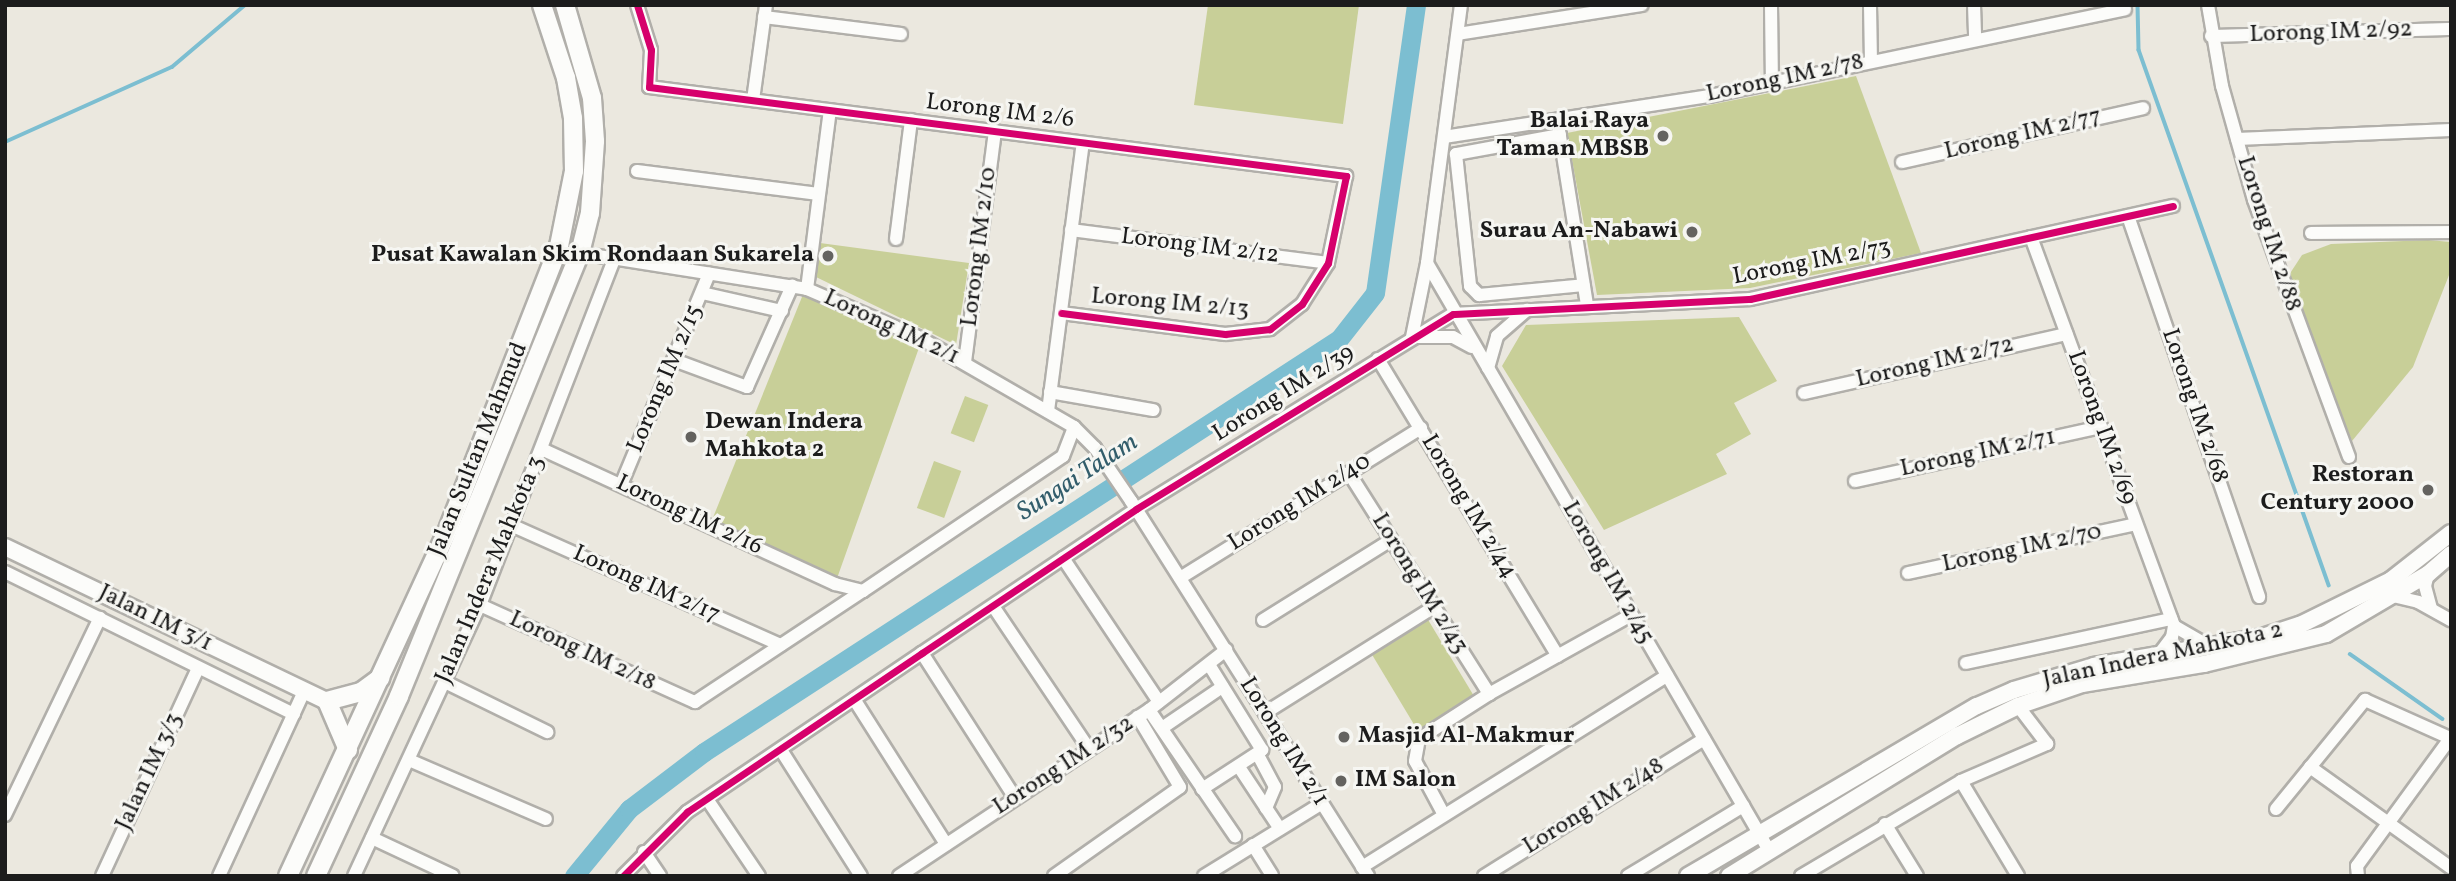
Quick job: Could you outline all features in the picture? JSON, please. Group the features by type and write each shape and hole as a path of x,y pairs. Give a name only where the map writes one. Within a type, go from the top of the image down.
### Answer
{"main road":[{"name":"Jalan Sultan Mahmud","path":"288,876 382,677 459,502 549,275 568,213 574,171 573,118 566,78 542,5"},
{"name":"Jalan Sultan Mahmud","path":"316,876 399,696 580,253 590,213 595,141 592,98 565,5"},
{"path":"348,750 327,702 361,692 382,677"}],"street":[{"name":"Lorong IM 2/6","path":"637,5 651,50 649,87 1346,176 1328,263"},
{"path":"1461,5 1427,263 1412,337 1452,337 1476,349"},
{"path":"1458,34 1642,5"},
{"path":"1771,5 1772,82"},
{"path":"1870,5 1871,61"},
{"path":"1974,5 1975,40"},
{"path":"2073,5 2073,19"},
{"name":"Lorong IM 2/88","path":"2208,5 2211,36 2237,139 2305,345 2349,457"},
{"name":"Lorong IM 2/78","path":"1444,137 1772,82 2124,9"},
{"path":"753,100 765,11 901,34"},
{"name":"Lorong IM 2/92","path":"2211,36 2451,29"},
{"name":"Lorong IM 2/77","path":"1902,162 2143,108"},
{"path":"807,289 830,110"},
{"path":"1557,119 1587,305"},
{"path":"895,239 911,120"},
{"path":"2237,139 2451,130"},
{"name":"Lorong IM 2/10","path":"965,362 995,131"},
{"path":"1560,135 1456,154 1470,286 1479,295 1584,285"},
{"path":"1048,411 1083,143"},
{"path":"637,170 819,194"},
{"name":"Lorong IM 2/73","path":"1454,314 1587,305 1750,299 2173,206"},
{"name":"Lorong IM 2/68","path":"2128,216 2259,597"},
{"name":"Lorong IM 2/12","path":"1071,230 1328,263"},
{"path":"2311,233 2451,232"},
{"name":"Lorong IM 2/69","path":"2031,237 2173,623"},
{"name":"Lorong IM 2/1","path":"580,253 807,289 860,308 965,362 1074,427 1095,448 1134,505 1365,871"},
{"name":"Jalan Indera Mahkota 3","path":"354,876 480,605 614,259"},
{"name":"Lorong IM 2/13","path":"1061,313 1250,333 1270,329 1302,304 1328,263"},
{"name":"Lorong IM 2/45","path":"1427,263 1454,314 1770,852"},
{"name":"Lorong IM 2/15","path":"621,485 709,274"},
{"path":"674,360 747,387 792,286"},
{"path":"702,293 782,311"},
{"path":"1488,368 1505,325 1531,309"},
{"name":"Lorong IM 2/39","path":"623,876 644,852 707,799 1063,558 1134,505 1454,314"},
{"name":"Lorong IM 2/72","path":"1804,393 2066,334"},
{"name":"Lorong IM 2/44","path":"1378,359 1558,656"},
{"path":"1050,392 1153,410"},
{"path":"781,645 1063,456 1074,427"},
{"name":"Lorong IM 2/71","path":"1855,481 2101,427"},
{"name":"Lorong IM 2/40","path":"1180,578 1421,428"},
{"name":"Lorong IM 2/16","path":"542,449 835,584 863,591"},
{"name":"Lorong IM 2/43","path":"1349,473 1489,694"},
{"name":"Lorong IM 2/70","path":"1908,573 2136,524"},
{"name":"Lorong IM 2/17","path":"511,525 781,645"},
{"name":"Jalan Indera Mahkota 2","path":"1689,876 1977,706 2014,690 2094,666 2208,646 2300,625 2391,580 2451,533"},
{"path":"1263,620 1391,540"},
{"name":"Jalan IM 3/1","path":"5,547 327,702"},
{"name":"Jalan Indera Mahkota 2","path":"1729,876 1957,736 2018,706 2082,684 2307,640 2393,596 2428,574 2451,554"},
{"path":"1063,558 1149,710 1235,836"},
{"path":"5,572 294,714"},
{"path":"2428,574 2425,586 2431,608"},
{"path":"2393,596 2431,608 2451,620"},
{"name":"Lorong IM 2/18","path":"480,605 620,667 684,701 699,701 781,645"},
{"path":"993,606 1088,749"},
{"path":"1265,713 1434,607"},
{"path":"1444,816 1415,761 1419,739 1489,694 1631,615"},
{"path":"5,815 100,618"},
{"path":"2159,654 2172,638 2173,623"},
{"path":"1966,663 2173,623 2208,646"},
{"name":"Lorong IM 2/32","path":"899,876 1149,710 1210,666 1226,650"},
{"path":"922,653 1015,798"},
{"path":"1202,789 1258,755 1262,749 1210,666"},
{"name":"Jalan IM 3/3","path":"102,876 198,668"},
{"path":"1365,871 1444,816 1667,676"},
{"path":"445,682 547,732"},
{"path":"1162,728 1222,687"},
{"path":"219,876 304,691"},
{"path":"854,699 946,844"},
{"path":"2276,808 2365,700 2450,737 2358,871"},
{"path":"1801,876 1815,872 1885,824 1961,781 2047,744 2018,706"},
{"path":"1055,876 1177,792 1178,778 1149,710"},
{"name":"Lorong IM 2/48","path":"1484,876 1704,739"},
{"path":"781,750 861,876"},
{"path":"1258,755 1275,787 1266,808"},
{"path":"409,760 546,820"},
{"path":"1239,766 1280,829"},
{"path":"2310,767 2451,868"},
{"path":"1961,781 2018,876"},
{"path":"707,799 759,876"},
{"path":"1204,876 1322,803"},
{"path":"1628,876 1743,806"},
{"path":"1885,824 1917,876"},
{"path":"372,838 453,876"},
{"path":"1253,845 1272,876"},
{"path":"644,852 660,876"}],"green space":[{"path":"1208,5 1359,5 1343,124 1194,105"},
{"path":"1856,76 1921,253 1750,288 1597,295 1567,133"},
{"path":"2428,240 2451,242 2451,270 2413,367 2352,441 2287,278 2302,255 2331,244"},
{"path":"820,243 969,263 956,345 816,277"},
{"path":"806,287 920,345 835,584 710,525"},
{"path":"1739,317 1777,381 1734,403 1751,434 1716,454 1727,474 1604,530 1502,366 1526,325"},
{"path":"965,396 988,405 974,442 951,433"},
{"path":"934,461 961,471 944,518 917,508"},
{"path":"1427,618 1475,699 1419,733 1370,652"}],"waterway":[{"path":"5,142 172,67 245,5"},
{"name":"Sungai Talam","path":"574,876 629,809 704,752 1339,339 1375,293 1416,5"},
{"path":"2138,5 2139,50 2329,585"},
{"path":"2350,654 2443,719"}],"cycle path":[{"path":"637,5 651,50 649,87 1346,176 1328,263 1302,304 1270,329 1225,334 1061,313"},
{"path":"623,876 687,812 1136,509 1453,314 1750,299 2173,206"}],"place":[{"name":"Balai Raya Taman MBSB","path":"1663,136"},
{"name":"Surau An-Nabawi","path":"1692,232"},
{"name":"Pusat Kawalan Skim Rondaan Sukarela","path":"828,256"},
{"name":"Dewan Indera Mahkota 2","path":"691,437"},
{"name":"Restoran Century 2000","path":"2428,490"},
{"name":"Masjid Al-Makmur","path":"1344,737"},
{"name":"IM Salon","path":"1341,781"}]}
